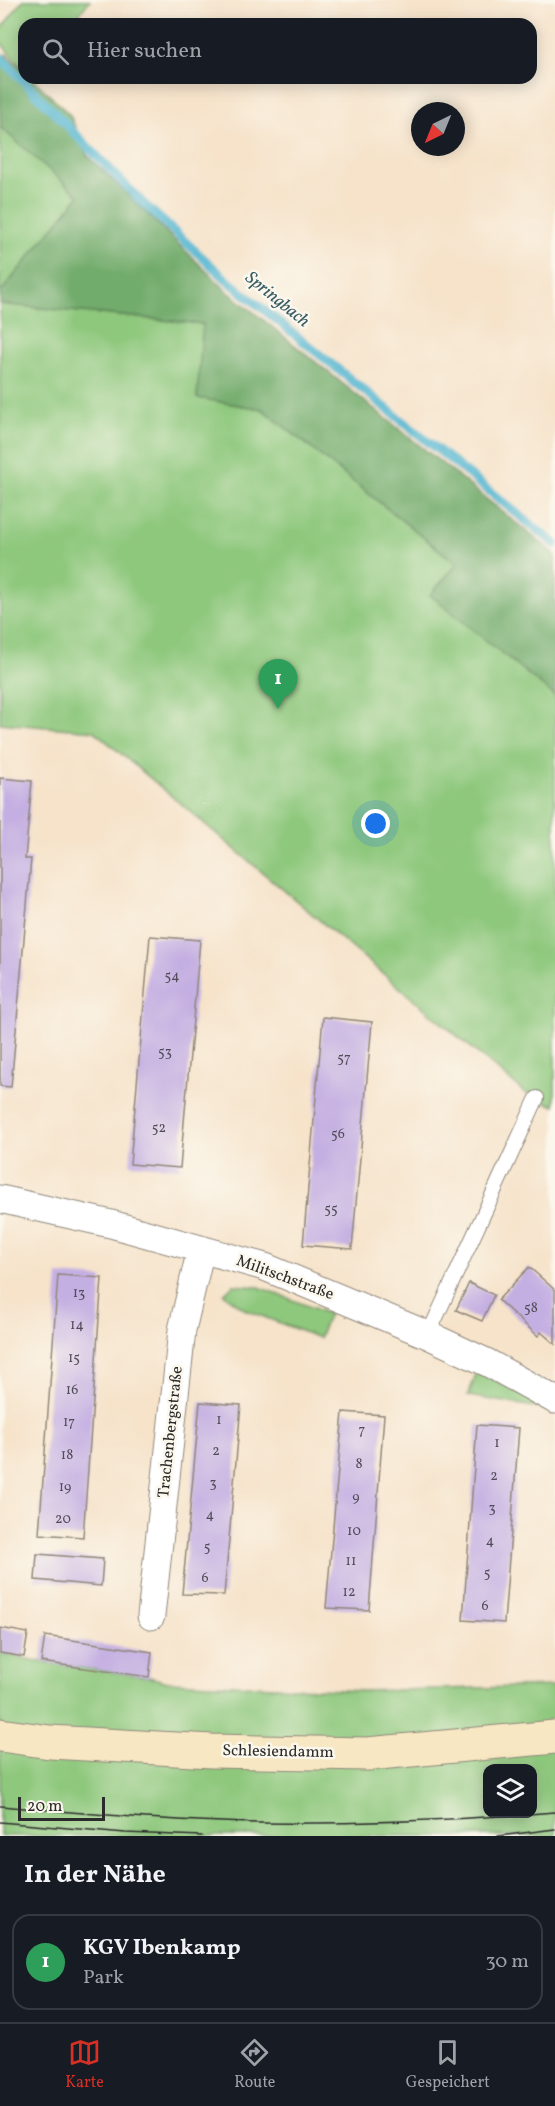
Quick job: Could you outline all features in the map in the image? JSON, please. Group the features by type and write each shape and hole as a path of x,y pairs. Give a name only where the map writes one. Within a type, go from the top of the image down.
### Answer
{"street":[{"name":"Militschstraße","path":"0,1199 111,1224 265,1267 428,1335 488,1363 555,1400"},
{"name":"Trachenbergstraße","path":"151,1616 182,1330 201,1250"},
{"name":"Schlesiendamm","path":"0,1735 50,1742 212,1751 367,1754 555,1737"}],"lane":[{"path":"428,1335 537,1098"}],"green space":[{"path":"23,0 90,0 76,18 18,18 18,63 0,42 0,30"},
{"path":"6,54 18,65 18,84 38,84 70,115 87,155 226,290 555,554 555,696 430,595 457,564 262,409 197,398 203,324 0,304 0,293 79,196 0,127 0,59"},
{"path":"2,126 79,196 0,293 0,127"},
{"path":"0,304 204,324 197,398 262,409 457,564 431,595 555,696 555,1106 524,1092 94,731 0,723"},
{"path":"233,1285 259,1287 329,1314 319,1338 246,1310 224,1294"},
{"path":"477,1371 553,1410 468,1396"},
{"path":"0,1653 41,1662 149,1677 168,1682 362,1691 555,1686 555,1836 0,1836"}],"building":[{"path":"0,778 32,781 25,859 31,859 11,1087 0,1086"},
{"path":"150,936 200,940 180,1168 130,1164"},
{"path":"323,1017 372,1022 352,1249 303,1245"},
{"path":"529,1267 555,1290 555,1344 541,1332 538,1336 498,1300"},
{"path":"58,1275 102,1278 83,1537 39,1534"},
{"path":"469,1283 494,1295 482,1321 456,1310"},
{"path":"200,1402 241,1405 224,1595 182,1594"},
{"path":"343,1412 384,1415 369,1610 326,1608"},
{"path":"477,1425 519,1428 504,1623 463,1620"},
{"path":"37,1554 103,1559 101,1586 35,1580"},
{"path":"0,1628 28,1633 24,1657 0,1653"},
{"path":"45,1636 152,1652 149,1677 41,1662"}],"waterway":[{"name":"Springbach","path":"0,57 18,75"},
{"name":"Springbach","path":"26,84 142,202 227,280 555,544"}],"tram line":[{"path":"0,1806 162,1819 259,1823 407,1821 555,1812"},
{"path":"0,1822 125,1833 202,1836"},
{"path":"498,1836 555,1829"}],"place":[{"name":"KGV Ibenkamp","path":"278,709"}]}
